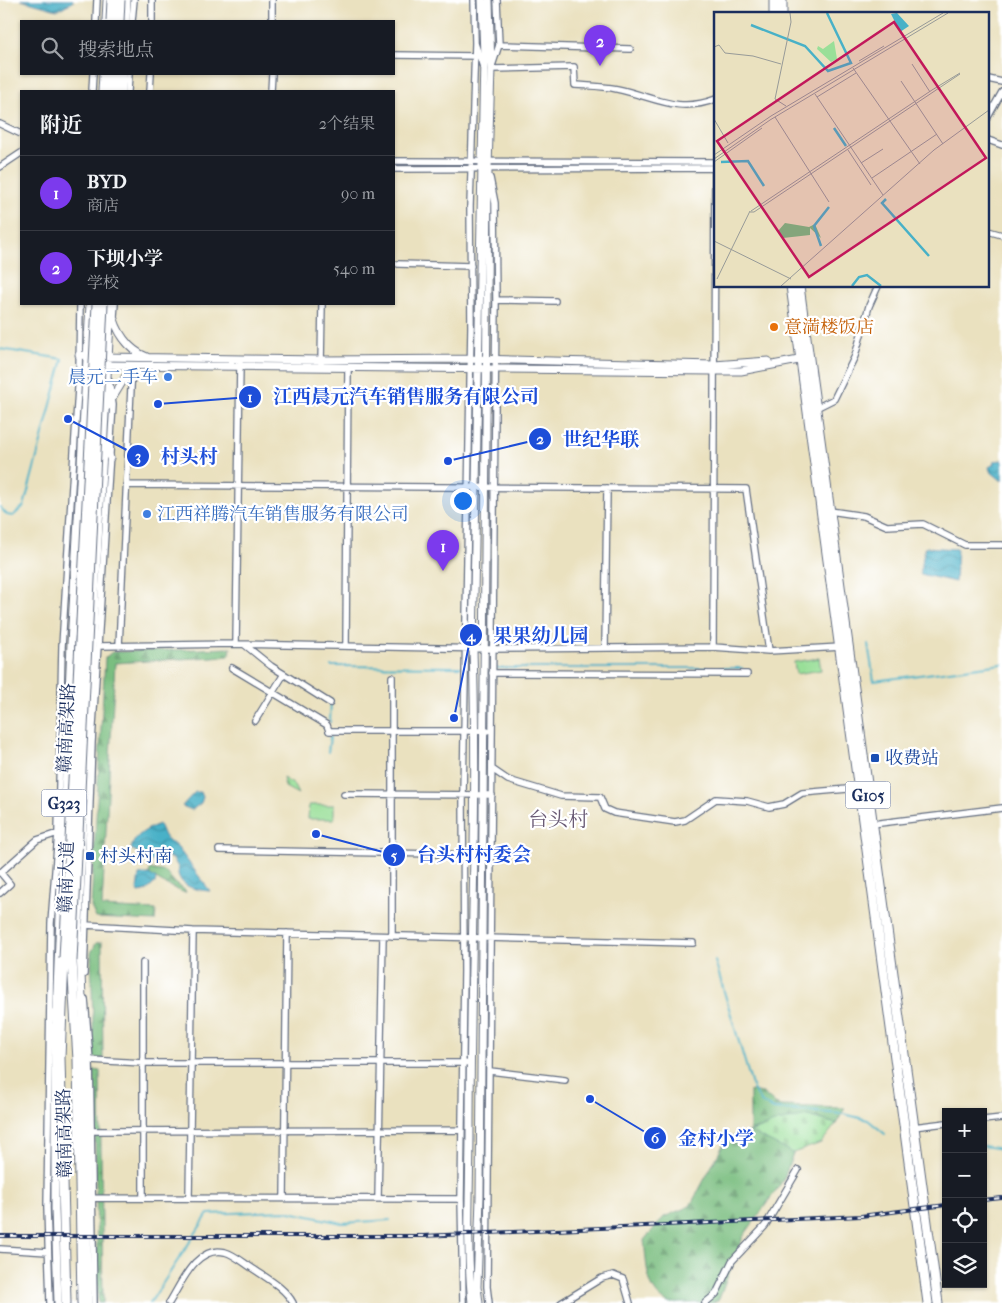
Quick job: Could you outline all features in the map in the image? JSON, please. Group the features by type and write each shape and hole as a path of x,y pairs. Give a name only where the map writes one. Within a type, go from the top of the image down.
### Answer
{"highway":[{"path":"108,20 112,0"},
{"path":"120,0 126,20"},
{"path":"107,90 108,75"},
{"path":"115,90 116,75"},
{"name":"G105","path":"791,288 816,408 830,511 858,788 938,1303"},
{"name":"G105","path":"799,288 805,358 844,647 872,824 910,1127 928,1303"},
{"name":"赣南高架路","path":"82,1303 78,1060 68,960 96,305"},
{"name":"赣南高架路","path":"66,1303 60,1058 68,960 103,305"},
{"path":"56,1012 60,1058"},
{"path":"80,1132 85,1072"}],"main road":[{"path":"107,0 108,20"},
{"path":"126,20 127,0"},
{"path":"482,0 479,56 487,69"},
{"path":"479,854 475,795 476,731 470,649 473,369 484,164 489,0"},
{"path":"102,90 103,75"},
{"path":"122,90 123,75"},
{"path":"479,1303 478,938 479,854 483,795 487,369 484,164"},
{"name":"赣南大道","path":"58,1303 55,1209 58,948 90,305"},
{"path":"111,305 114,321 126,342 143,356 150,358"},
{"name":"赣南大道","path":"88,1303 85,1072 79,949 83,925 80,893 106,362 111,305"},
{"path":"106,362 150,358 240,363"},
{"path":"321,364 348,367 496,370 714,368 805,358"},
{"path":"78,359 132,366 240,363 321,364 496,359 714,368"},
{"path":"105,409 132,366"},
{"path":"103,439 110,458"},
{"path":"60,893 80,893"},
{"path":"472,1303 466,1063 478,938"},
{"path":"58,948 79,949"}],"street":[{"path":"96,20 97,0"},
{"path":"126,20 134,0"},
{"path":"152,0 152,20"},
{"path":"272,0 272,20"},
{"path":"474,0 476,43 479,56 472,161 471,266 474,359"},
{"path":"498,0 498,45 487,69 574,68 575,85 618,89 675,105 696,106 714,100"},
{"path":"498,45 630,49"},
{"path":"395,55 479,56"},
{"path":"92,90 93,75"},
{"path":"128,90 129,75"},
{"path":"150,90 151,75"},
{"path":"271,90 272,75"},
{"path":"990,113 1002,92"},
{"path":"0,124 20,134"},
{"path":"990,141 1002,145"},
{"path":"0,167 20,154"},
{"path":"395,161 472,161 484,164 546,170 714,168"},
{"path":"395,168 472,168 484,164 714,162"},
{"path":"484,164 495,203 496,300 493,487 489,1303"},
{"path":"990,232 1002,236"},
{"path":"398,264 471,266"},
{"path":"713,648 715,288"},
{"path":"816,408 834,399 855,356 869,306 877,288"},
{"path":"496,300 555,301"},
{"path":"50,1303 48,1252 51,923 58,833 62,646 80,305"},
{"path":"94,1303 90,1060 84,977 83,925 110,458 112,397 106,362 114,321 115,305"},
{"path":"321,364 322,305"},
{"path":"236,644 240,363"},
{"path":"119,646 132,366"},
{"path":"346,646 348,367"},
{"path":"126,485 746,489 769,651"},
{"path":"605,648 607,488"},
{"path":"830,511 864,516 886,526 923,524 965,545 1002,545"},
{"path":"99,646 236,644 470,649 713,648 769,651 844,647"},
{"path":"245,645 284,674 330,702"},
{"path":"463,1303 461,1199 462,1130 466,1063 463,795 464,731 470,649"},
{"path":"232,668 327,725 329,731 492,731"},
{"path":"492,673 746,674"},
{"path":"255,720 284,674"},
{"path":"392,677 392,936"},
{"path":"492,769 508,780 561,796 573,798 600,797 602,806 614,813 675,822 685,820 716,799 747,801 769,807 784,804 802,793 858,788"},
{"path":"344,794 492,795"},
{"path":"872,824 1002,808"},
{"path":"0,894 10,884 0,872 37,840 58,833"},
{"path":"219,850 491,855"},
{"path":"51,923 193,931 693,943"},
{"path":"189,1198 193,931"},
{"path":"284,1198 288,933"},
{"path":"378,1199 383,936"},
{"path":"143,963 143,1198"},
{"path":"90,1060 143,1063 466,1063"},
{"path":"490,1071 565,1080"},
{"path":"987,1120 1002,1118"},
{"path":"910,1127 942,1123"},
{"path":"91,1131 462,1130"},
{"path":"705,1303 716,1294 732,1261 765,1226 798,1170"},
{"path":"92,1198 461,1199"},
{"path":"0,1249 48,1252"},
{"path":"170,1303 193,1265 210,1252 225,1252 239,1260 277,1285 293,1303"},
{"path":"562,1303 602,1278 613,1275 623,1279 630,1303"}],"green space":[{"path":"231,648 229,656 115,663 102,907 156,910 155,921 96,918 91,907 105,658 112,652"},
{"path":"819,658 821,670 796,674 794,662"},
{"path":"283,778 293,784 298,794 285,787"},
{"path":"309,805 334,805 334,819 308,819"},
{"path":"150,869 166,872 175,883 186,891 185,893 153,877 149,874"},
{"path":"102,942 103,1059 94,1058 91,953 96,943"},
{"path":"94,1070 100,1071 103,1303 98,1303"},
{"path":"750,1091 763,1093 775,1104 781,1106 845,1108 836,1124 808,1116 752,1130 793,1153 784,1179 743,1237 719,1299 712,1303 668,1303 660,1298 651,1284 644,1240 664,1217 690,1206 727,1138 750,1132"},
{"path":"808,1116 836,1124 821,1143 793,1153 750,1132 777,1122"}],"water":[{"path":"21,0 73,0 73,2 57,10"},
{"path":"1002,460 1002,481 990,471 989,467 994,464 993,461"},
{"path":"925,547 957,549 955,582 920,574"},
{"path":"195,792 201,792 203,797 201,803 192,810 182,806"},
{"path":"159,824 164,836 178,848 210,891 192,888 183,883 178,873 178,867 173,859 164,855 150,862 145,856 131,849 138,836"},
{"path":"149,874 156,879 155,883 145,892 139,893 137,889 139,875"}],"waterway":[{"path":"0,349 63,359 24,506 13,516 7,515 0,507"},
{"path":"868,644 874,681 1002,664"},
{"path":"331,666 461,667"},
{"path":"497,668 742,668"},
{"path":"330,722 331,700"},
{"path":"328,752 330,737"},
{"path":"715,961 753,1089 762,1103 774,1109 844,1114 868,1120 885,1134"},
{"path":"987,1147 1002,1149"},
{"path":"150,1303 208,1214 285,1211 342,1223 390,1220"}],"railway":[{"path":"987,1200 1002,1198"},
{"path":"0,1236 423,1236 861,1216 942,1206"}],"place":[{"name":"下坝小学","path":"600,66"},
{"name":"意満楼饭店","path":"774,327"},
{"name":"晨元二手车","path":"168,377"},
{"name":"江西晨元汽车销售服务有限公司","path":"158,404"},
{"name":"村头村","path":"68,419"},
{"name":"世纪华联","path":"448,461"},
{"name":"江西祥腾汽车销售服务有限公司","path":"147,514"},
{"name":"BYD","path":"443,571"},
{"name":"果果幼儿园","path":"454,718"},
{"name":"收费站","path":"875,758"},
{"name":"台头村村委会","path":"316,834"},
{"name":"村头村南","path":"90,856"},
{"name":"金村小学","path":"590,1099"}],"district":[{"name":"台头村","path":"558,819"}]}
